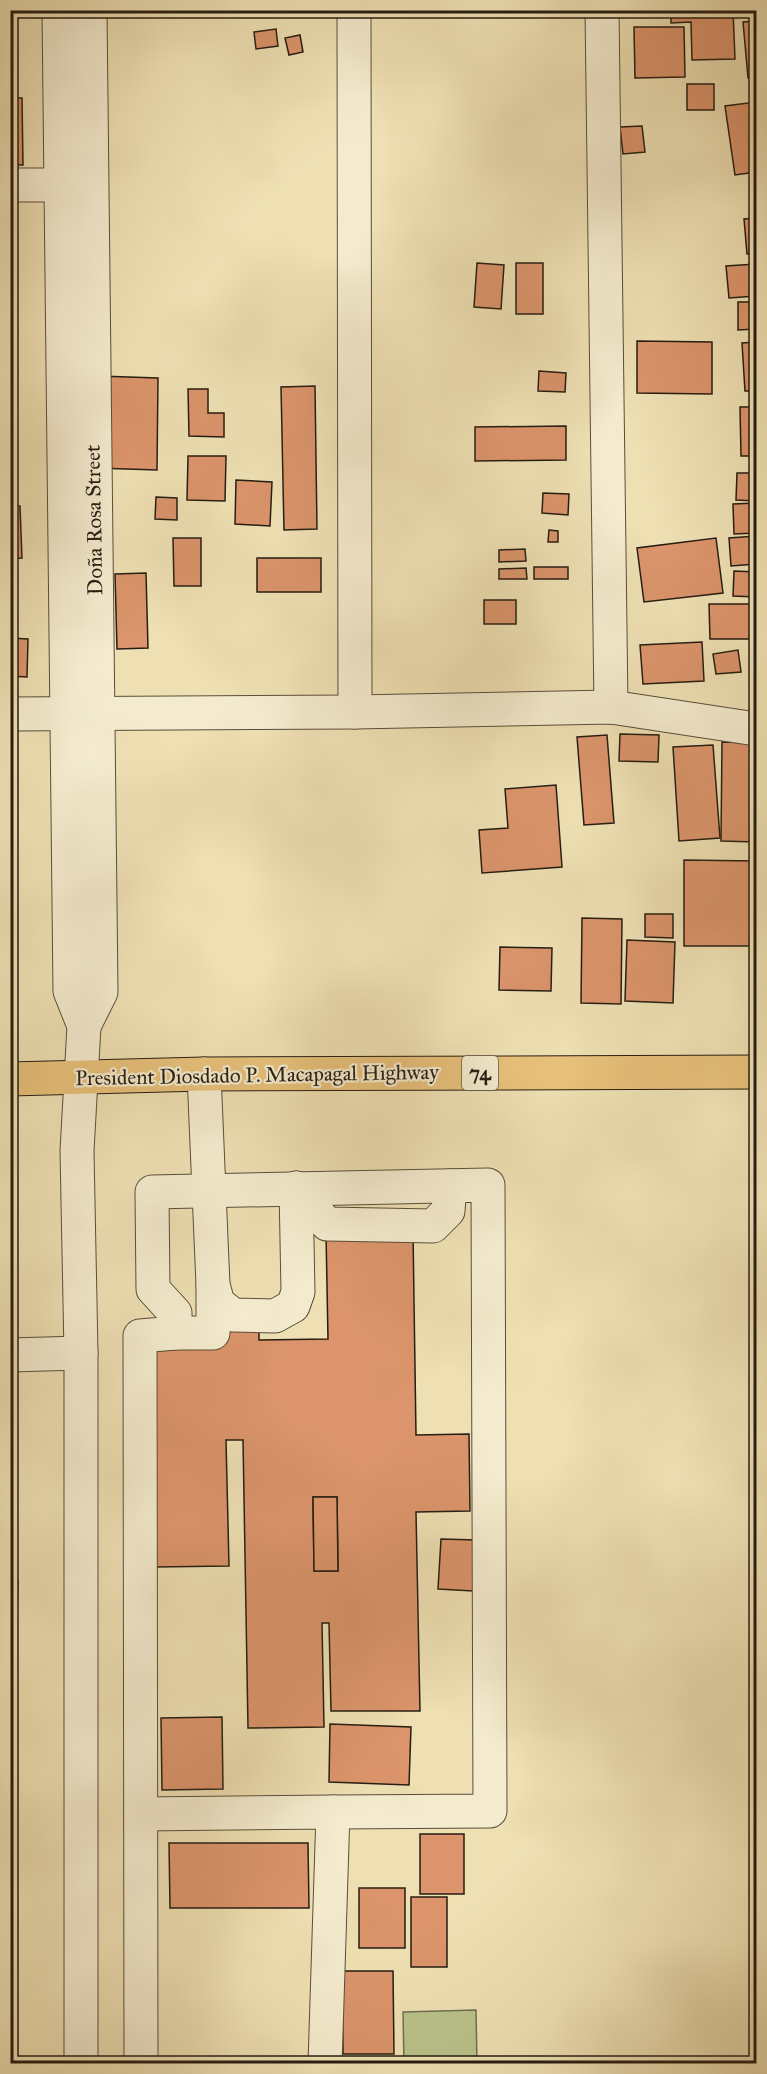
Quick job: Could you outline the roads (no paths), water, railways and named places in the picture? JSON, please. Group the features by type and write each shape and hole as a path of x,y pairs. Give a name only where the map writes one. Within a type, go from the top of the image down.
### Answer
{"highway":[{"name":"President Diosdado P. Macapagal Highway","path":"10,1079 204,1074 756,1072"}],"street":[{"name":"Doña Rosa Street","path":"59,10 76,185 81,714 101,992 84,1026 77,1151 81,1353 81,2064"},
{"name":"Doña Rosa Street","path":"76,185 90,10"},
{"path":"354,10 355,712"},
{"path":"602,10 611,707"},
{"path":"10,185 76,185"},
{"path":"10,714 355,712 611,707 756,729"},
{"path":"141,2064 140,1336 213,1333 204,1074"},
{"path":"141,1814 490,1811 488,1185 152,1192 153,1289 175,1313 175,1333"},
{"path":"213,1285 218,1303 233,1315 275,1317 293,1306 298,1292 296,1188"},
{"path":"10,1355 81,1353"},
{"path":"325,2064 333,1812"}]}
